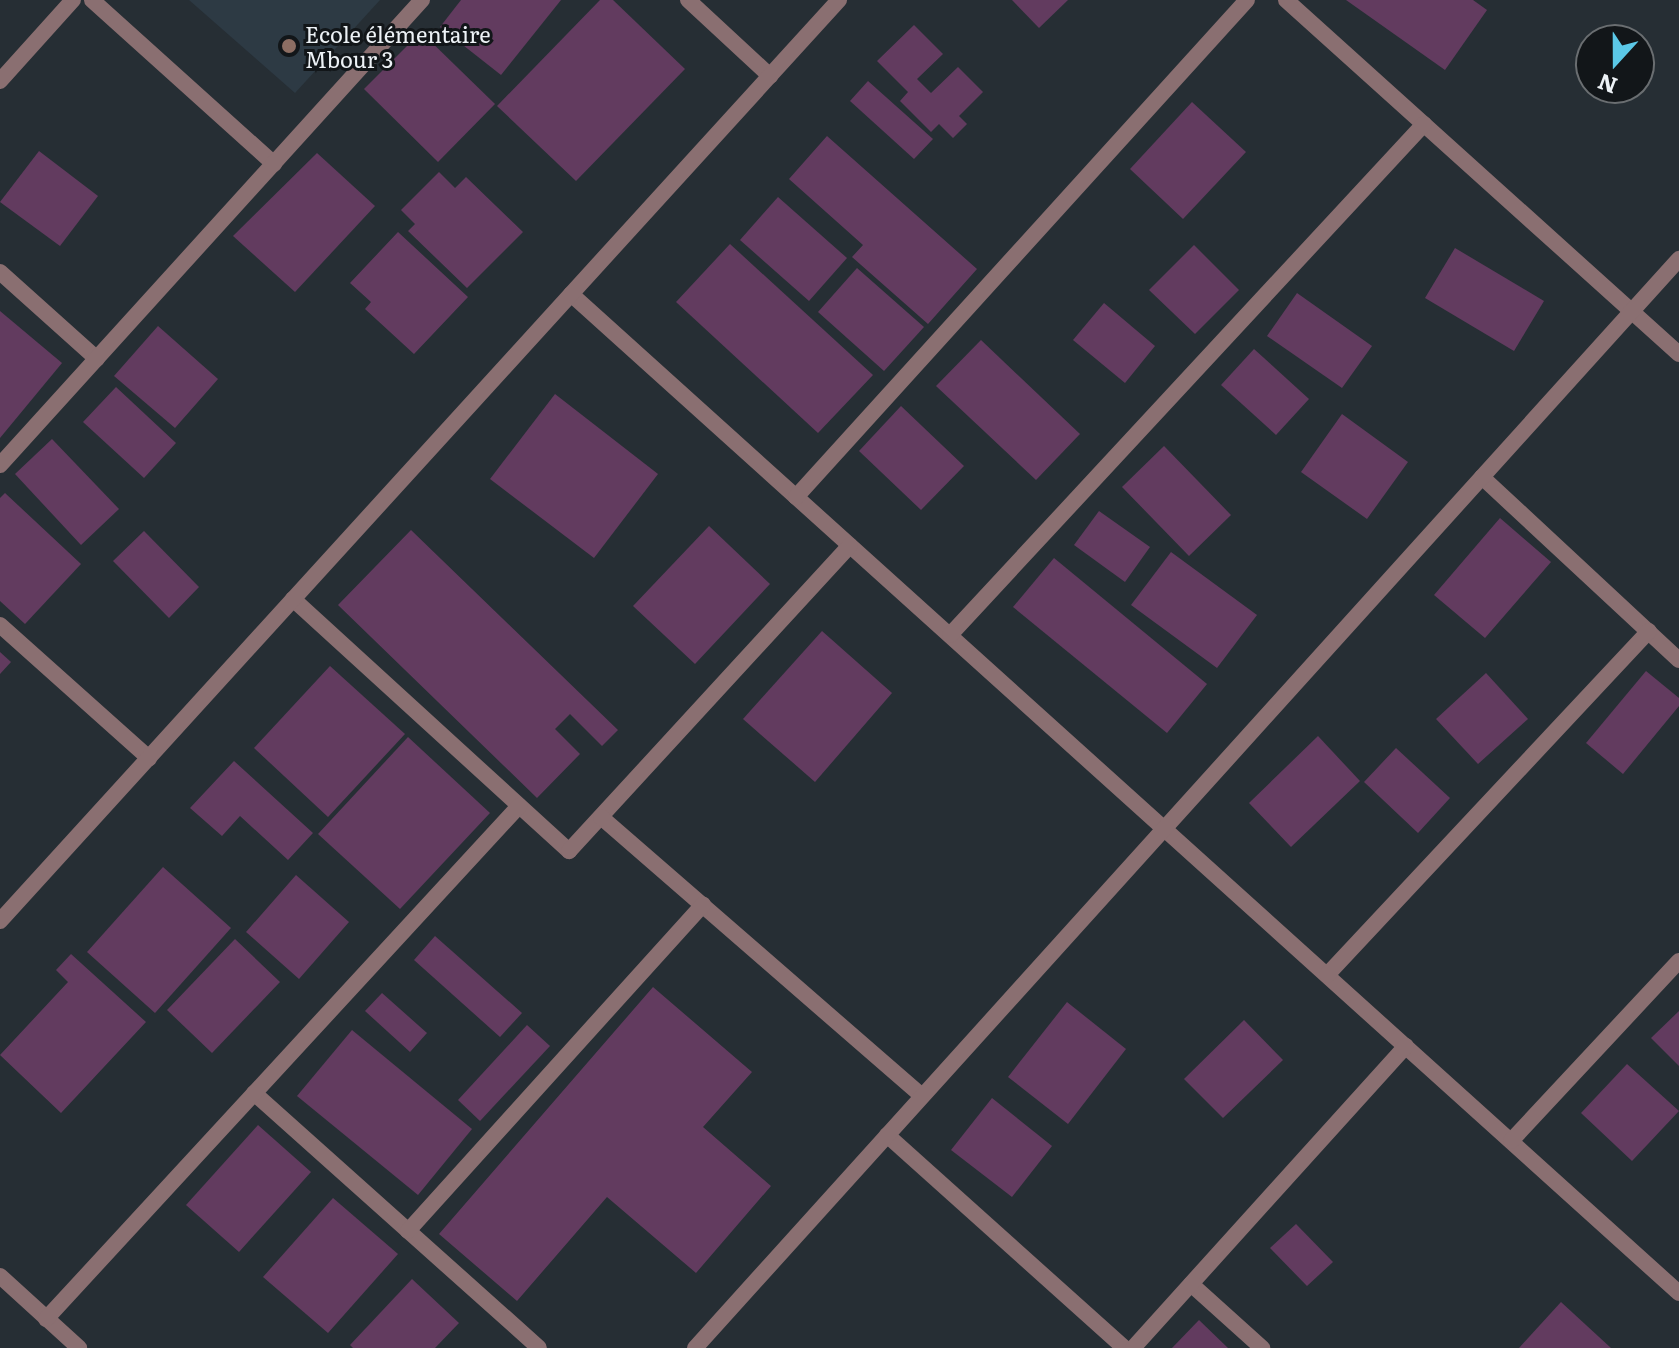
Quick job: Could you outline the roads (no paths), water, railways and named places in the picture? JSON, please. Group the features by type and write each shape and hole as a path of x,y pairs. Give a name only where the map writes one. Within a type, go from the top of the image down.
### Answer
{"street":[{"path":"0,81 73,0"},
{"path":"92,0 274,164"},
{"path":"0,465 422,0"},
{"path":"688,0 770,76"},
{"path":"0,921 839,0"},
{"path":"796,497 1247,0"},
{"path":"1286,0 1679,354"},
{"path":"950,635 1424,124"},
{"path":"695,1348 1679,259"},
{"path":"0,272 97,359"},
{"path":"571,294 1679,1293"},
{"path":"1482,477 1679,660"},
{"path":"293,599 569,851 850,545"},
{"path":"0,625 149,758"},
{"path":"1327,975 1649,631"},
{"path":"46,1319 519,806"},
{"path":"601,817 922,1096"},
{"path":"408,1231 703,905"},
{"path":"1511,1141 1679,961"},
{"path":"1133,1348 1406,1046"},
{"path":"254,1093 539,1348"},
{"path":"887,1135 1124,1348"},
{"path":"0,1276 79,1348"},
{"path":"1191,1284 1262,1348"}],"place":[{"name":"Ecole élémentaire Mbour 3","path":"289,46"}]}
